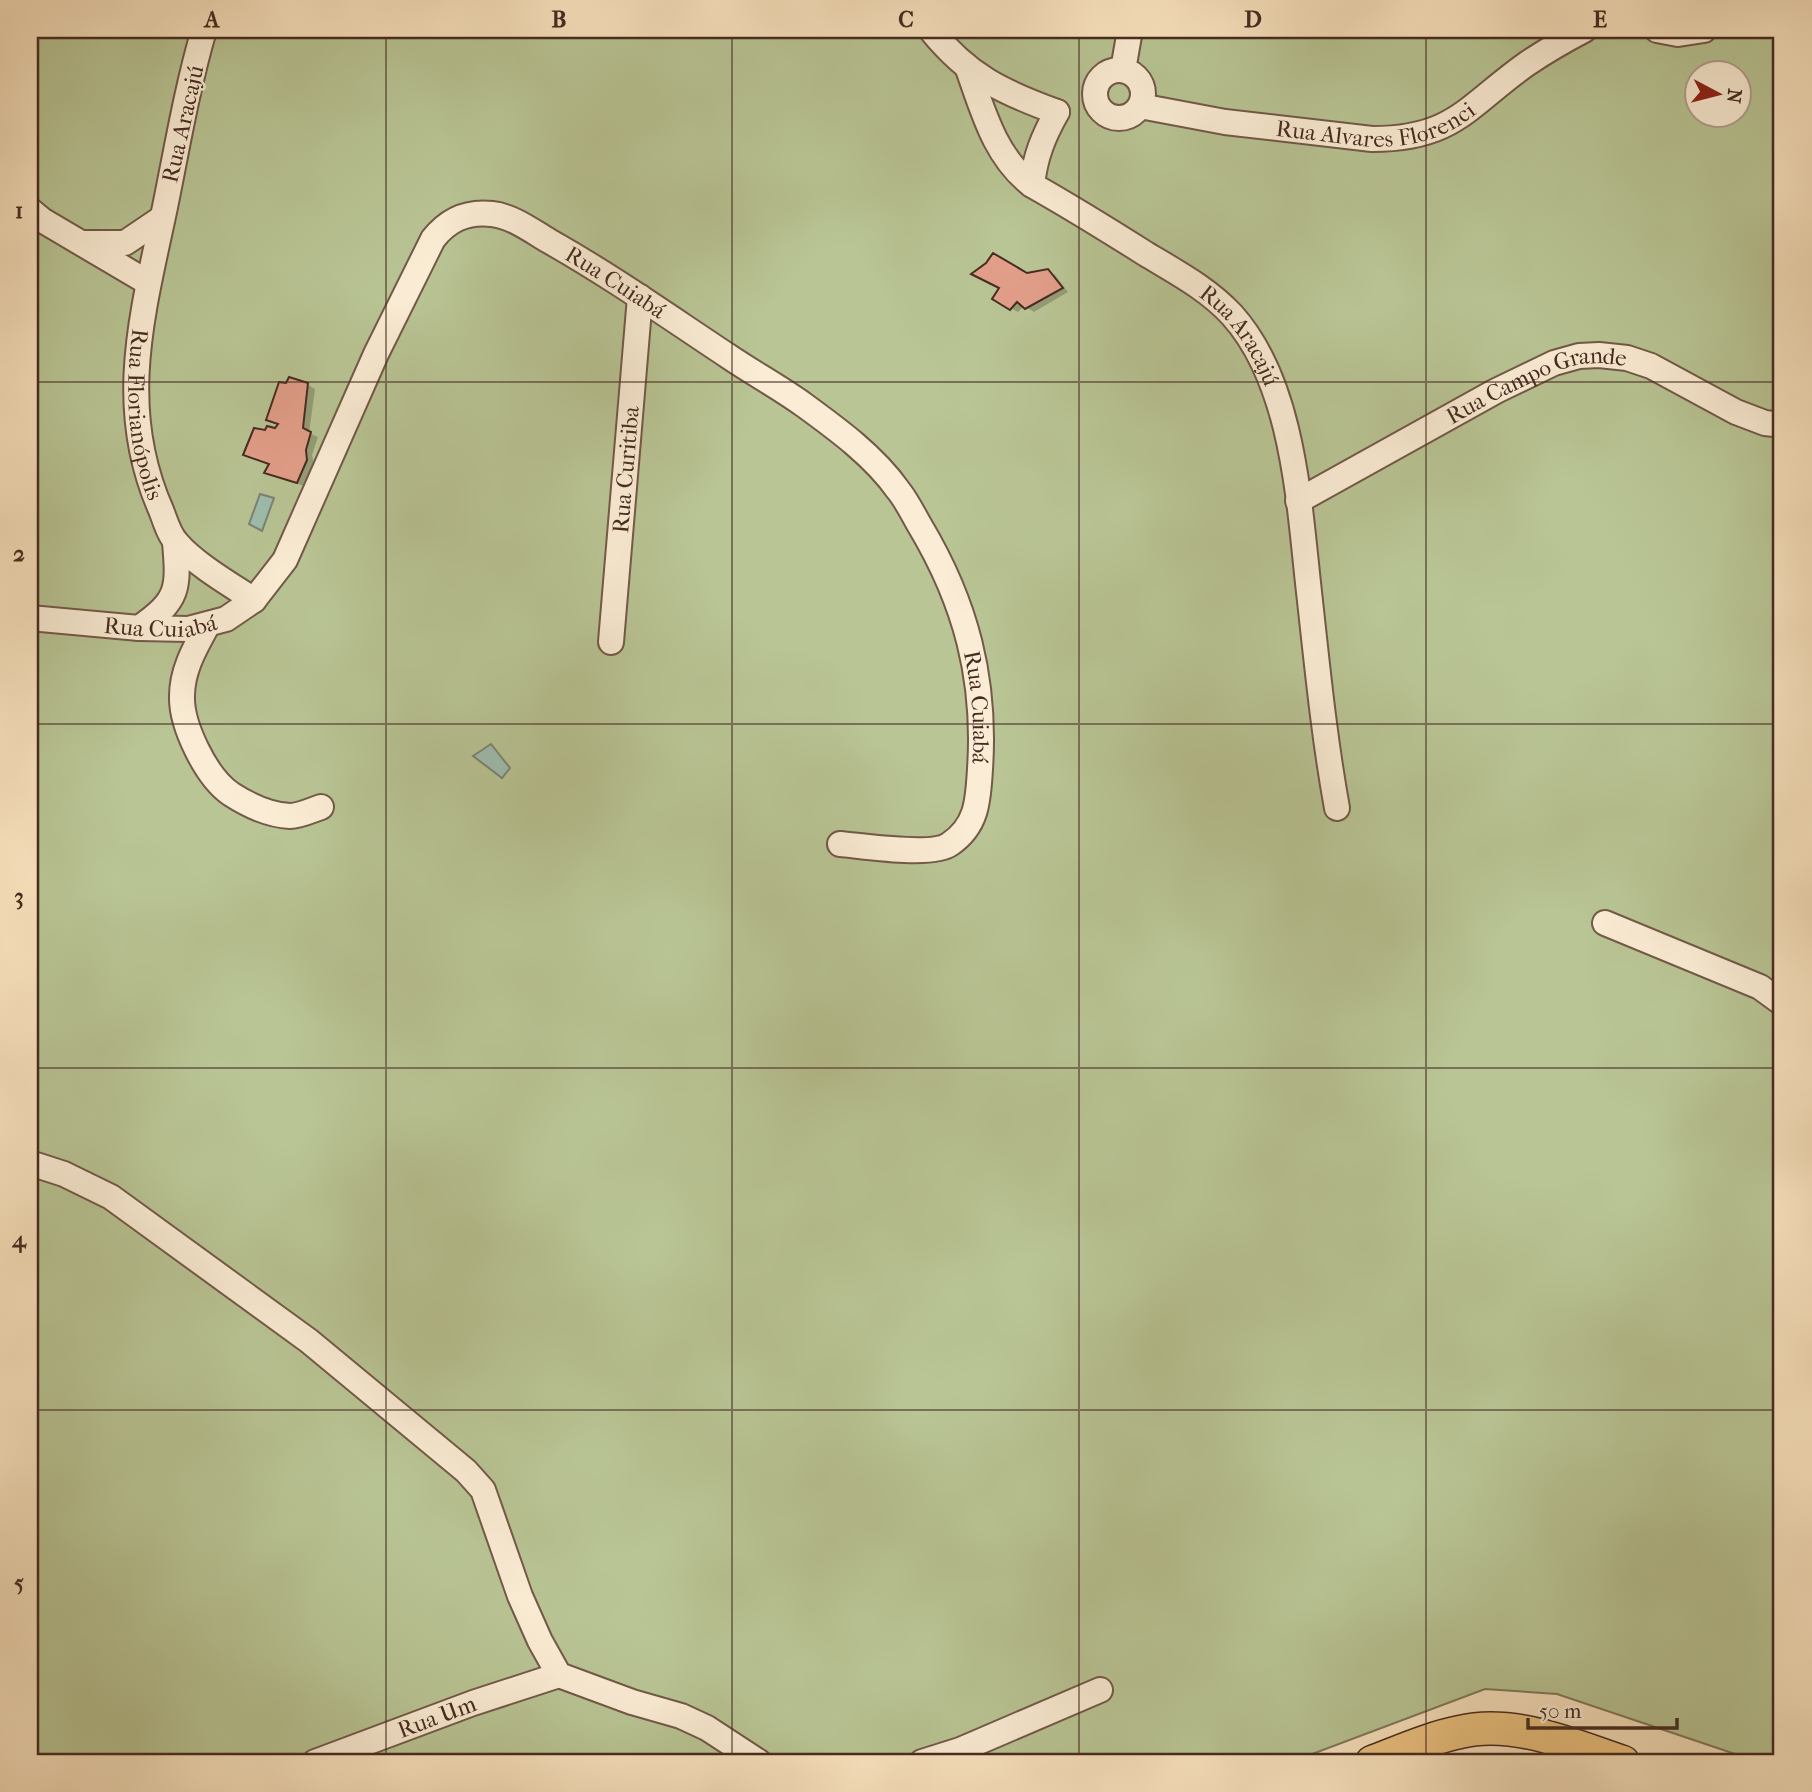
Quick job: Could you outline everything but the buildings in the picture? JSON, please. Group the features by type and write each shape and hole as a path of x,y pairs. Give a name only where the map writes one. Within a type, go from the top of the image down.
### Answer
{"main road":[{"path":"1373,1762 1461,1731 1490,1728 1526,1732 1623,1762"}],"street":[{"name":"Rua Aracajú","path":"148,282 204,30"},
{"path":"931,30 968,69 997,89 1056,112 1096,101"},
{"path":"1123,70 1130,30"},
{"name":"Rua Alvares Florenci","path":"1140,106 1225,122 1359,137 1396,139 1415,136 1435,130 1470,111 1527,64 1584,30"},
{"path":"1657,30 1678,34 1704,30"},
{"name":"Rua Aracajú","path":"968,69 989,129 1020,177 1079,211 1216,299 1250,337 1264,361 1278,395 1298,501 1324,725 1338,808"},
{"path":"1123,70 1130,72 1141,83 1143,91 1140,106 1135,112 1120,118 1105,114 1096,101 1096,85 1107,73 1123,70"},
{"path":"1032,185 1042,137 1056,112"},
{"path":"30,210 78,242 148,282"},
{"name":"Rua Cuiabá","path":"30,618 139,628 188,629 226,619 254,600 285,560 376,354 433,239 444,225 457,218 475,213 495,214 510,219 583,260 803,404 877,466 898,490 937,555 965,623 976,664 983,734 974,820 949,845 918,850 840,844"},
{"path":"78,242 125,243 162,218"},
{"name":"Rua Florianópolis","path":"139,628 159,614 172,597 177,572 175,542 154,495 140,449 135,413 136,354 148,282"},
{"name":"Rua Curitiba","path":"611,642 640,297"},
{"name":"Rua Campo Grande","path":"1298,501 1496,391 1554,363 1579,356 1626,358 1651,366 1736,412 1765,423 1782,425"},
{"name":"Rua Florianópolis","path":"175,542 254,600"},
{"path":"207,626 187,666 181,694 182,714 189,734 205,763 230,793 261,810 293,816 321,807"},
{"path":"1605,923 1760,987 1782,1003"},
{"path":"30,1163 64,1174 111,1196 309,1341 466,1471 483,1490 520,1596 559,1675 632,1702 681,1716 707,1728 760,1762"},
{"name":"Rua Um","path":"315,1762 473,1703 559,1675"},
{"path":"922,1762 960,1750 1100,1690"}],"green space":[{"path":"30,30 1782,30 1782,1762 1744,1757 1557,1694 1485,1689 1291,1762 30,1762"}],"shaded area":[{"path":"260,494 274,498 262,531 249,524"},
{"path":"491,744 510,768 502,778 473,756"}]}
